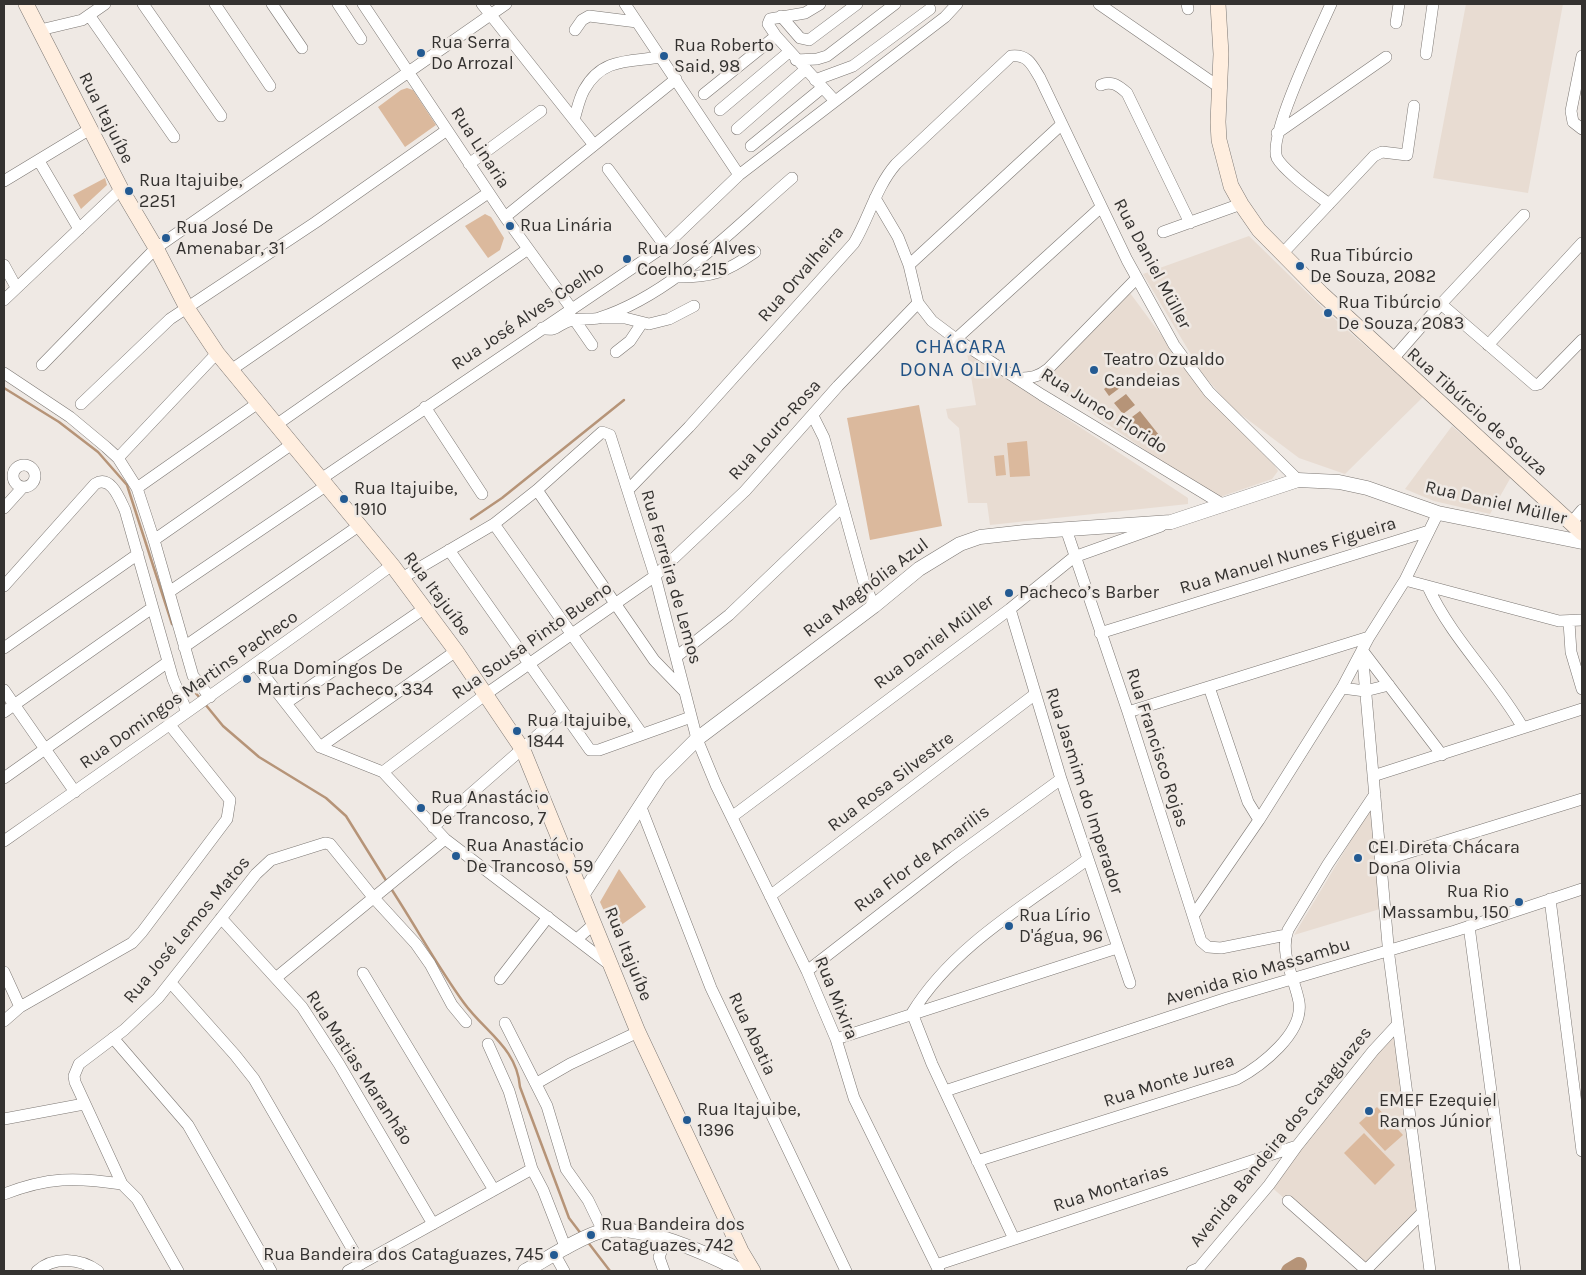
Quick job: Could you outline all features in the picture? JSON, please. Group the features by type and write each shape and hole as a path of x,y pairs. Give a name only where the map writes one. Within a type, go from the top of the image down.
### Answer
{"main road":[{"name":"Rua Itajuíbe","path":"26,4 121,189 156,248 187,308 217,353 360,525 425,608 523,750 584,894 638,1032 741,1251 753,1271"},
{"name":"Rua Tibúrcio de Souza","path":"1218,4 1221,54 1219,140 1231,186 1241,204 1259,230 1282,254 1392,360 1582,533"},
{"name":"Rua Itajuíbe","path":"741,1251 746,1271"}],"street":[{"path":"40,30 72,24 104,4"},
{"path":"143,4 221,116"},
{"path":"215,4 270,86"},
{"path":"272,4 302,48"},
{"path":"338,4 360,39"},
{"name":"Rua Linaria","path":"363,4 488,193 573,313 592,345"},
{"path":"482,4 594,145"},
{"path":"42,365 156,248 506,4"},
{"path":"625,4 739,175"},
{"path":"820,4 805,13 781,16 768,22 768,27 835,101"},
{"path":"781,16 800,38 809,40 858,4"},
{"path":"720,110 793,56 818,59 827,56 895,4"},
{"name":"Rua José Alves Coelho","path":"169,592 324,482 425,407 542,328 573,313 665,246 739,175 945,17 957,4"},
{"path":"1099,4 1219,87"},
{"path":"1329,204 1280,162 1275,147 1278,133 1331,4"},
{"path":"1396,23 1399,4"},
{"path":"1426,54 1433,4"},
{"path":"751,146 819,84 853,66 930,9"},
{"path":"89,15 174,137"},
{"path":"575,30 582,20 589,16 637,22"},
{"path":"704,94 776,36"},
{"name":"Rua Daniel Müller","path":"1011,56 1022,56 1029,60 1062,124 1100,208 1136,279 1192,372 1235,420 1298,480 1339,482 1367,488 1438,513 1582,542"},
{"name":"Rua Orvalheira","path":"629,489 689,427 854,243 886,176 896,164 1011,56"},
{"path":"1582,56 1571,111 1573,122 1582,129"},
{"path":"574,120 584,90 596,74 615,62 661,57"},
{"path":"1278,133 1386,57"},
{"path":"737,129 806,69"},
{"path":"505,217 676,78"},
{"path":"1101,85 1107,82 1114,83 1127,93 1190,223"},
{"path":"1282,254 1378,153 1407,155 1414,106"},
{"path":"469,164 541,111"},
{"path":"909,266 1062,124"},
{"path":"4,181 90,129"},
{"path":"81,404 170,318 447,130"},
{"path":"39,161 79,229"},
{"path":"608,169 665,246"},
{"path":"599,318 653,293 678,277 792,178"},
{"path":"4,300 121,189"},
{"path":"231,370 488,193"},
{"name":"Rua Junco Florido","path":"876,198 891,222 909,266 918,303 932,321 956,339 1042,395 1222,504"},
{"path":"1163,232 1241,204"},
{"path":"956,339 1100,208"},
{"path":"1392,360 1524,215"},
{"path":"1488,345 1582,244"},
{"path":"276,425 528,249"},
{"path":"678,277 703,277 718,274 733,267 755,252"},
{"path":"4,265 16,287"},
{"path":"1018,378 1031,378 1040,375 1048,369 1136,279"},
{"name":"Rua Louro-Rosa","path":"654,576 745,491 918,303"},
{"path":"1441,304 1537,385 1582,340"},
{"path":"573,313 599,318 625,318 642,323 657,323 670,319 694,306"},
{"path":"616,352 630,341 642,323"},
{"path":"118,458 217,353"},
{"path":"4,373 70,417 118,458 136,488 154,540 195,681 208,698"},
{"path":"136,488 258,403"},
{"path":"425,407 482,494"},
{"path":"813,416 824,438 864,583 874,606"},
{"name":"Rua Ferreira de Lemos","path":"537,490 602,432 610,434 629,489 654,576 697,739"},
{"path":"154,540 292,444"},
{"name":"Rua Magnólia Azul","path":"584,894 660,776 697,739 874,606 919,569 960,544 980,537 1171,522 1298,480"},
{"path":"4,586 95,484 98,482 112,486 125,510 168,662 179,696 188,711"},
{"path":"4,508 23,487"},
{"path":"402,578 494,524 537,490 614,606 654,660 684,692"},
{"path":"676,657 730,615 843,506"},
{"path":"1571,522 1582,510"},
{"path":"1193,916 1259,820 1342,688 1369,637 1404,580 1438,513"},
{"name":"Rua Daniel Müller","path":"733,816 1010,609 1074,557 1171,522"},
{"path":"494,524 642,734"},
{"path":"184,647 360,525"},
{"name":"Rua Francisco Rojas","path":"1066,529 1128,712 1202,941 1208,947 1221,948 1286,935"},
{"name":"Rua Manuel Nunes Figueira","path":"1100,633 1429,531"},
{"path":"449,550 590,750 596,751 691,718"},
{"path":"4,648 138,554"},
{"name":"Rua Domingos Martins Pacheco","path":"4,841 256,665 392,565"},
{"name":"Rua Sousa Pinto Bueno","path":"383,772 486,694 614,606 654,576"},
{"path":"1404,580 1569,622 1582,620"},
{"path":"1428,587 1442,614 1506,698 1523,728"},
{"path":"4,712 152,608"},
{"path":"286,703 425,608"},
{"name":"Rua Jasmim do Imperador","path":"1010,609 1034,695 1061,780 1130,983"},
{"path":"1569,622 1571,652 1582,689"},
{"path":"1128,712 1369,637"},
{"path":"1362,650 1442,755"},
{"path":"1362,650 1397,1025 1430,1271"},
{"path":"320,747 456,651"},
{"path":"4,778 168,662"},
{"path":"256,665 320,747 383,772 444,839 611,966"},
{"path":"1342,688 1365,691 1389,685"},
{"path":"1209,687 1248,802 1259,820"},
{"path":"4,690 75,792"},
{"name":"Rua Rosa Silvestre","path":"770,896 1034,695"},
{"path":"1374,776 1582,710"},
{"path":"433,827 563,713"},
{"path":"4,1021 20,1007 132,943 228,820 230,800 169,724"},
{"name":"Rua Mixira","path":"697,739 716,785 733,816 807,971 836,1039 854,1098 938,1268"},
{"name":"Rua Flor de Amarilis","path":"807,971 954,857 1061,780"},
{"path":"1286,935 1328,864 1375,794"},
{"path":"1381,861 1582,798"},
{"name":"Rua Abatia","path":"640,805 711,988 846,1271"},
{"path":"277,976 444,839"},
{"name":"Rua José Lemos Matos","path":"84,1104 75,1082 76,1068 85,1058 140,1016 171,983 265,864 325,843 334,847 416,944 452,1005 466,1022"},
{"path":"912,1013 937,979 968,948 1088,859"},
{"name":"Avenida Rio Massambu","path":"945,1091 1291,979 1389,951 1582,889"},
{"path":"1550,899 1582,1150"},
{"name":"Rua Matias Maranhão","path":"222,918 277,976 302,1008 340,1064 434,1224"},
{"path":"500,979 548,918"},
{"path":"577,939 595,923"},
{"path":"1469,926 1515,1271"},
{"name":"Rua Monte Jurea","path":"977,1161 1237,1079 1255,1069 1281,1045 1298,1016 1298,1000 1291,979 1286,935"},
{"path":"836,1039 1117,948"},
{"path":"4,972 20,1007"},
{"path":"363,973 494,1190"},
{"path":"171,983 254,1079 361,1264"},
{"path":"912,1013 945,1091 1014,1239"},
{"path":"505,1023 537,1083 549,1111 566,1169 585,1196 603,1230"},
{"name":"Avenida Bandeira dos Cataguazes","path":"1196,1270 1269,1185 1297,1146 1373,1051 1397,1025"},
{"path":"537,1083 570,1064 638,1032"},
{"path":"113,1038 188,1125 271,1271"},
{"path":"488,1044 509,1091 532,1169 543,1190 565,1249 564,1271"},
{"path":"4,1119 84,1104 122,1184 137,1199 178,1271"},
{"name":"Rua Montarias","path":"938,1268 1014,1239 1297,1146"},
{"path":"348,1271 532,1169"},
{"path":"4,1194 32,1183 67,1178 122,1184"},
{"path":"1288,1201 1366,1270 1422,1213"},
{"path":"525,1271 587,1236 603,1230 630,1231 666,1240 741,1271"},
{"path":"664,1271 659,1256 666,1240"},
{"path":"37,1271 57,1261 74,1260 90,1265 98,1271"},
{"path":"716,1260 729,1271"}],"shaded area":[{"path":"1466,4 1563,4 1528,193 1433,178"},
{"path":"407,88 413,90 436,125 405,147 378,107 401,90"},
{"path":"105,178 107,185 81,209 73,195"},
{"path":"485,214 491,217 504,238 500,250 488,258 465,226"},
{"path":"1249,236 1328,313 1423,397 1345,474 1299,458 1231,407 1202,373 1143,274"},
{"path":"1130,293 1193,378 1232,423 1274,465 1278,471 1272,479 1220,497 1175,471 1044,380"},
{"path":"967,353 1188,498 1188,504 990,525 987,503 968,503 959,428 948,418 946,409 976,405"},
{"path":"1115,380 1121,387 1109,396 1104,389"},
{"path":"1126,394 1135,405 1123,414 1114,403"},
{"path":"919,405 942,526 870,540 847,418"},
{"path":"1140,411 1159,435 1147,444 1128,420"},
{"path":"1452,426 1511,477 1490,514 1434,501 1405,489"},
{"path":"1027,441 1030,476 1010,477 1007,443"},
{"path":"1004,455 1006,475 996,476 994,456"},
{"name":"CEI Direta Chácara Dona Olivia","path":"1371,807 1380,909 1294,935"},
{"path":"619,869 646,907 613,931 600,902"},
{"name":"EMEF Ezequiel Ramos Júnior","path":"1395,1028 1422,1213 1366,1270 1269,1185"},
{"path":"1377,1107 1403,1135 1385,1151 1359,1123"},
{"path":"1364,1133 1395,1165 1375,1185 1344,1153"}],"waterway":[{"path":"4,388 59,422 98,452 127,485 172,624"},
{"path":"471,519 502,498 624,400"},
{"path":"191,681 193,690 200,698"},
{"path":"205,704 223,726 259,757 326,798 346,816 387,882"},
{"path":"390,887 454,989 472,1013 499,1041 513,1062 518,1073 520,1087 569,1218 582,1235"},
{"path":"587,1241 610,1271"},
{"path":"1289,1271 1299,1265"}],"place":[{"name":"Rua Serra Do Arrozal","path":"421,53"},
{"name":"Rua Roberto Said, 98","path":"664,56"},
{"name":"Rua Itajuibe, 2251","path":"129,191"},
{"name":"Rua Linária","path":"510,226"},
{"name":"Rua José De Amenabar, 31","path":"166,238"},
{"name":"Rua José Alves Coelho, 215","path":"627,259"},
{"name":"Rua Tibúrcio De Souza, 2082","path":"1300,266"},
{"name":"Rua Tibúrcio De Souza, 2083","path":"1328,313"},
{"name":"Teatro Ozualdo Candeias","path":"1094,370"},
{"name":"Rua Itajuibe, 1910","path":"344,499"},
{"name":"Pacheco’s Barber","path":"1009,593"},
{"name":"Rua Domingos De Martins Pacheco, 334","path":"247,679"},
{"name":"Rua Itajuibe, 1844","path":"517,731"},
{"name":"Rua Anastácio De Trancoso, 7","path":"421,808"},
{"name":"Rua Anastácio De Trancoso, 59","path":"456,856"},
{"name":"CEI Direta Chácara Dona Olivia","path":"1358,858"},
{"name":"Rua Rio Massambu, 150","path":"1519,902"},
{"name":"Rua Lírio D'água, 96","path":"1009,926"},
{"name":"EMEF Ezequiel Ramos Júnior","path":"1369,1111"},
{"name":"Rua Itajuibe, 1396","path":"687,1120"},
{"name":"Rua Bandeira dos Cataguazes, 742","path":"591,1235"},
{"name":"Rua Bandeira dos Cataguazes, 745","path":"554,1255"}],"district":[{"name":"CHÁCARA DONA OLIVIA","path":"961,358"}]}
